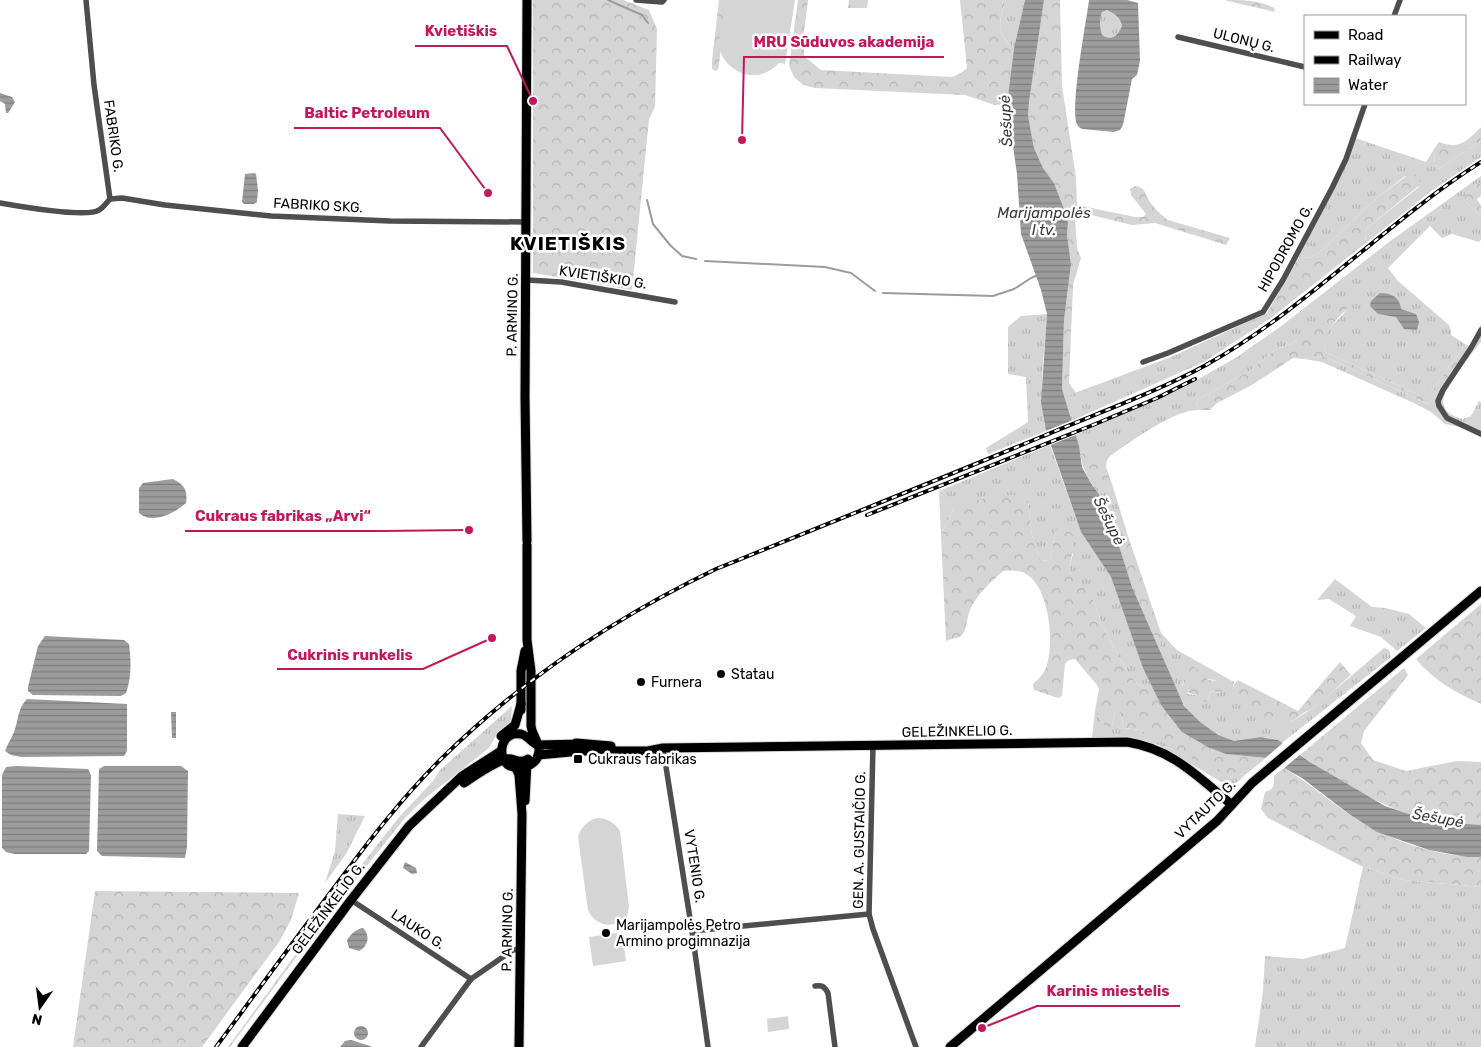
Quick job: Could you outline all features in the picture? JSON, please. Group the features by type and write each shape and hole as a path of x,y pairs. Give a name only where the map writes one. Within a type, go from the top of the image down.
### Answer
{"main road":[{"name":"P. ARMINO G.","path":"522,814 525,799 527,763 536,745 532,730 530,704 531,671 527,640 525,397 528,0"},
{"name":"VYTAUTO G.","path":"950,1047 1217,821 1252,783 1481,592"},
{"name":"P. ARMINO G.","path":"521,735 521,671 527,640"},
{"path":"463,780 471,767 492,753 501,737 513,727 517,720 520,704"},
{"name":"P. ARMINO G.","path":"521,735 530,704"},
{"path":"507,761 502,744 506,738 521,735 536,745"},
{"name":"GELEŽINKELIO G.","path":"536,745 581,751 648,751 663,748 1110,742 1138,744 1156,749 1177,760 1231,804"},
{"name":"GELEŽINKELIO G.","path":"536,745 648,745 663,748"},
{"path":"507,761 509,758 527,763"},
{"name":"P. ARMINO G.","path":"507,761 519,775 522,814 519,1047"},
{"path":"507,761 527,763"},
{"name":"GELEŽINKELIO G.","path":"242,1047 351,900 409,826 463,780 507,761"},
{"name":"GELEŽINKELIO G.","path":"463,780 503,766 507,761"}],"street":[{"name":"FABRIKO G.","path":"86,0 94,85 110,199"},
{"path":"636,0 661,1"},
{"path":"1394,15 1400,0"},
{"name":"ULONŲ G.","path":"1178,37 1304,68"},
{"name":"HIPODROMO G.","path":"1144,362 1262,312 1283,280 1332,188 1346,159 1364,105"},
{"name":"FABRIKO SKG.","path":"110,199 122,198 165,205 270,216 390,221 527,222"},
{"path":"0,203 38,209 88,213 98,211 110,199"},
{"name":"KVIETIŠKIO G.","path":"526,280 561,282 675,302"},
{"path":"1481,330 1443,390 1438,406 1447,418 1481,434"},
{"name":"GEN. A. GUSTAIČIO G.","path":"873,746 869,914 916,1047"},
{"name":"VYTENIO G.","path":"663,748 708,1047"},
{"name":"LAUKO G.","path":"351,900 471,979"},
{"path":"692,931 869,914"},
{"path":"421,1047 471,979 513,950 521,949"},
{"path":"815,986 821,985 825,987 828,993 835,1047"}],"green space":[{"path":"533,0 623,0 649,10 657,29 655,107 649,119 632,290 533,273"},
{"path":"719,0 726,0 719,65 716,71 712,69 712,61"},
{"path":"726,0 795,0 785,64 779,63 767,72 754,75 740,72 728,64 720,50"},
{"path":"798,0 808,0 804,32 804,56 821,70 952,77 967,68 960,0 1006,0 1000,20 1001,32 1008,43 1014,48 1007,104 995,105 965,95 815,88 803,85 794,77 789,66"},
{"path":"849,0 868,0 867,8 848,8"},
{"path":"1006,0 1025,0 1014,48 1004,37 1000,26"},
{"path":"1044,0 1060,0 1062,86 1076,178 1077,205 1143,217 1146,214 1131,195 1130,189 1135,186 1140,187 1144,190 1152,205 1168,220 1230,238 1226,245 1155,223 1132,225 1079,212 1075,217 1077,248 1081,258 1073,285 1069,383 1076,393 1064,397 1062,389 1064,320 1071,264 1067,235 1068,223 1054,183 1043,168 1034,148 1028,116"},
{"path":"1224,0 1257,2 1269,5 1274,8 1275,12"},
{"path":"1107,10 1117,16 1122,26 1116,35 1108,38 1101,35 1100,18 1102,12"},
{"path":"1481,127 1481,141 1438,169 1435,164 1434,149 1439,142 1452,145 1462,143"},
{"path":"1355,138 1426,162 1434,149 1435,164 1438,169 1481,141 1481,157 1430,192 1366,243 1365,232 1367,228 1419,187 1405,176 1378,197 1319,253 1309,258 1299,257"},
{"path":"1412,172 1417,176 1421,184 1367,228 1365,232 1366,243 1271,318 1267,313 1299,257 1309,258 1319,253 1378,197"},
{"path":"1481,176 1481,182 1468,191 1465,201 1481,216 1481,240 1479,242 1452,234 1442,238 1430,226 1388,268 1398,281 1449,325 1451,335 1465,344 1431,392 1419,395 1325,352 1324,343 1328,330 1350,304 1313,328 1297,341 1273,351 1251,370 1199,399 1196,404 1200,410 1190,411 1166,420 1141,435 1110,456 1106,467 1102,458 1088,451 1080,454 1075,435 1183,388 1237,357 1280,327 1389,242","holes":["1400,309 1416,314 1403,327 1396,317"]},
{"path":"1481,182 1481,196 1477,199 1481,206 1481,216 1465,201 1465,197 1472,187"},
{"path":"1342,299 1347,300 1350,304 1328,332 1325,352 1419,395 1421,391 1428,390 1431,392 1465,344 1470,347 1428,404 1323,356 1304,359 1293,358 1252,385 1217,403 1210,410 1200,410 1196,404 1199,399 1251,370 1273,351 1297,341"},
{"path":"1267,313 1271,318 1204,362 1071,421 1064,397 1171,357"},
{"path":"1047,314 1042,372 1043,417 1046,431 988,454 986,448 1028,422 1026,377 1008,374 1008,327 1021,316"},
{"path":"1481,324 1481,342 1451,382 1443,399 1444,406 1449,413 1463,419 1471,416 1479,401 1481,402 1481,437 1464,428 1445,424 1431,412 1416,404 1322,362 1304,359 1323,356 1428,404 1470,347"},
{"path":"1050,445 1081,532 1111,577 1143,667 1154,689 1145,689 1129,675 1104,629 1093,600 1070,573 1069,567 1073,554 1056,530 1050,559 1048,561 1042,560 1033,540 1028,502 954,508 941,535 939,491"},
{"path":"1096,451 1103,458 1112,484 1108,491 1099,494 1087,475 1080,454"},
{"path":"1112,484 1128,536 1118,525 1111,524 1099,494 1108,491"},
{"path":"1010,495 1020,496 1028,502 1033,540 1042,560 1047,561 1050,559 1056,530 1062,525 1067,526 1073,536 1074,546 1069,567 1070,573 1088,591 1104,629 1129,675 1145,689 1154,689 1161,705 1226,754 1266,758 1245,775 1240,774 1232,777 1219,770 1212,769 1140,730 1124,728 1120,712 1115,712 1112,725 1108,727 1103,724 1095,711 1099,689 1075,659 1069,660 1065,664 1062,696 1058,698 1034,690 1033,684 1043,674 1048,662 1050,635 1041,592 1034,581 1026,574 1015,571 1003,571 976,599 961,636 946,641 941,535 954,508 959,503"},
{"path":"1111,524 1118,525 1128,536 1161,633 1161,644 1158,647 1132,587"},
{"path":"1335,579 1372,607 1409,614 1426,628 1397,651 1381,637 1350,626 1356,616 1329,599 1317,600"},
{"path":"1481,604 1481,704 1445,685 1416,659"},
{"path":"1161,633 1177,650 1234,682 1233,688 1291,722 1316,706 1384,648 1389,650 1391,657 1282,743 1269,738 1233,741 1220,736 1199,722 1184,705 1176,691 1158,647 1161,644","holes":["1194,667 1206,678 1216,680 1219,693 1211,691 1207,701 1196,695 1188,694 1182,685"]},
{"path":"1340,662 1351,675 1316,706 1290,722 1271,720 1249,709 1240,702 1233,687 1238,680 1298,711"},
{"path":"1188,665 1194,667 1208,680 1221,681 1225,688 1222,693 1211,691 1207,701 1203,702 1196,695 1183,691 1184,677"},
{"path":"1404,668 1408,675 1364,731 1361,743 1373,760 1406,771 1457,761 1481,762 1481,825 1438,822 1401,811 1349,786 1300,755"},
{"path":"512,706 511,722 498,732 489,748 423,800 405,818 325,918 230,1047 228,1047 352,877 400,816 433,781 439,771"},
{"path":"1095,711 1103,724 1112,725 1115,712 1120,712 1124,728 1140,730 1224,771 1231,777 1239,774 1245,775 1235,783 1223,783 1159,745 1128,737 1092,737"},
{"path":"1284,768 1350,815 1380,832 1430,850 1447,854 1481,857 1481,887 1403,880 1363,867 1268,818 1261,809 1265,792 1272,788 1274,776"},
{"path":"338,814 365,816 346,854 325,883 335,851"},
{"path":"597,818 610,821 620,831 629,907 627,917 611,925 600,923 591,916 588,910 578,837 585,825"},
{"path":"1363,867 1403,880 1481,887 1481,1047 1255,1047 1263,991 1265,956 1303,959 1345,948"},
{"path":"95,891 299,893 291,920 279,942 202,1047 73,1047"},
{"path":"622,932 626,961 593,966 589,937"},
{"path":"788,1016 789,1029 768,1032 767,1019"}],"water":[{"name":"Marijampolės I tv.","path":"1025,0 1044,0 1028,116 1034,148 1043,168 1054,183 1068,223 1067,235 1071,264 1064,320 1062,389 1079,446 1082,467 1099,494 1117,540 1132,587 1184,706 1200,722 1218,735 1234,741 1261,737 1278,740 1310,762 1385,806 1440,822 1481,825 1481,857 1467,857 1429,850 1377,832 1349,814 1302,778 1266,758 1226,754 1208,747 1182,732 1161,705 1143,668 1111,577 1081,532 1046,431 1041,402 1047,314 1041,290 1021,234 1017,174 1007,104 1014,48"},
{"path":"1089,0 1127,0 1138,3 1140,61 1137,75 1132,79 1123,125 1120,130 1114,132 1080,128 1075,114 1079,64","holes":["1107,10 1115,14 1122,26 1116,35 1108,38 1102,35 1100,26 1102,12"]},
{"path":"0,93 12,97 15,102 8,113 6,113 5,104 0,101"},
{"path":"245,174 256,174 258,190 257,202 254,204 244,204 242,202"},
{"path":"1380,293 1394,296 1399,301 1401,309 1416,314 1419,322 1417,330 1404,329 1396,317 1378,314 1370,306 1371,301"},
{"path":"173,479 184,488 186,503 170,514 157,518 150,518 139,513 139,488 143,483"},
{"path":"45,636 124,640 129,644 131,662 126,693 121,696 33,695 28,691 28,687 38,646"},
{"path":"27,699 127,704 127,751 124,756 21,757 11,755 5,751 14,732 20,709"},
{"path":"171,712 176,712 176,738 172,738"},
{"path":"104,766 181,766 188,771 187,847 185,858 102,856 97,851 99,769"},
{"path":"6,767 88,769 91,775 89,851 86,854 15,854 6,852 2,848 2,775"},
{"path":"405,862 416,868 417,873 412,874 403,868"},
{"path":"363,928 367,934 365,946 359,951 349,948 347,940 358,929"},
{"path":"358,1026 364,1026 368,1033 364,1040 358,1040 354,1036 354,1030"},
{"path":"351,1040 371,1047 340,1047 345,1041"}],"pier":[{"path":"1073,420 1078,434 1048,446 1043,432"},
{"path":"1284,742 1302,753 1282,770 1263,760"}],"waterway":[{"path":"608,0 642,15 648,23"},
{"path":"647,200 653,224 670,245 682,256 696,259"},
{"path":"705,261 825,267 851,273 875,291"},
{"path":"883,293 993,296 1014,289 1038,275"}],"railway":[{"path":"216,1047 360,853 412,790 471,731 570,653 641,608 716,569 1125,403 1206,365 1243,343 1278,318 1412,212 1481,162"},
{"path":"867,515 1093,425 1157,398 1195,379"}],"place":[{"name":"Kvietiškis","path":"533,101"},
{"name":"MRU Sūduvos akademija","path":"742,140"},
{"name":"Baltic Petroleum","path":"488,193"},
{"name":"Cukraus fabrikas „Arvi“","path":"469,530"},
{"name":"Cukrinis runkelis","path":"492,638"},
{"name":"Statau","path":"721,674"},
{"name":"Furnera","path":"641,682"},
{"name":"Cukraus fabrikas","path":"578,759"},
{"name":"Marijampolės Petro Armino progimnazija","path":"606,933"},
{"name":"Karinis miestelis","path":"982,1028"}],"district":[{"name":"KVIETIŠKIS","path":"568,243"}],"water label":[{"name":"Šešupė","path":"1006,121"},
{"name":"Šešupė","path":"1109,521"},
{"name":"Šešupė","path":"1438,818"}]}
